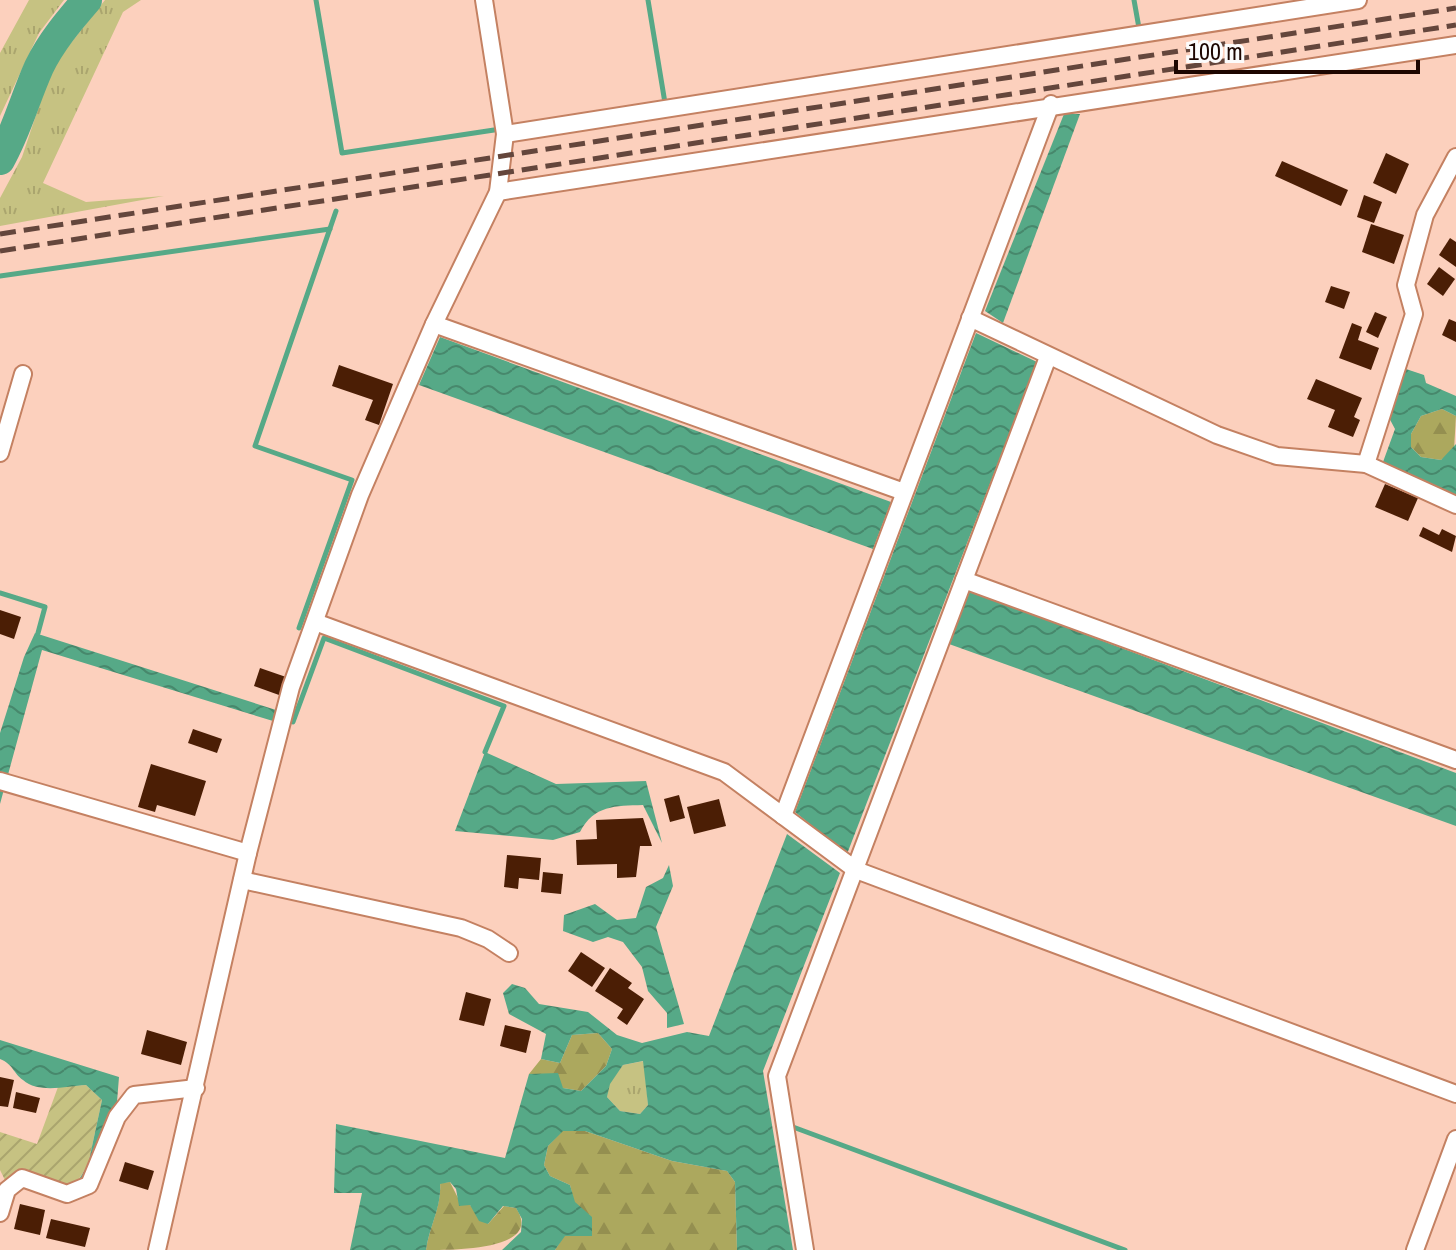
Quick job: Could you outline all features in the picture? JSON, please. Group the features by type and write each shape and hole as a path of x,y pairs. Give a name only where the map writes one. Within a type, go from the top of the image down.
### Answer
{"street":[{"path":"157,1250 248,853 291,687 360,495 434,324 498,192 505,134 484,0"},
{"path":"505,134 1358,0"},
{"path":"498,192 1051,104 1456,45"},
{"path":"783,816 1051,104"},
{"path":"1366,464 1414,314 1406,285 1425,215 1449,169"},
{"path":"970,318 1217,435 1277,456 1366,464 1456,505"},
{"path":"434,324 904,492"},
{"path":"805,1250 777,1076 1048,357"},
{"path":"0,453 23,374"},
{"path":"964,580 1456,760"},
{"path":"315,622 724,772 856,870 1456,1094"},
{"path":"5,782 248,853"},
{"path":"242,880 461,928 488,939 509,953"},
{"path":"0,1213 7,1190 22,1178 67,1194 89,1185 117,1117 134,1095 196,1088"},
{"path":"1415,1250 1456,1139"}],"green space":[{"path":"29,0 64,0 39,33 0,116 0,53"},
{"path":"105,0 141,0 123,12 43,183 86,202 164,196 0,226 0,198 22,157 52,67"},
{"path":"1442,409 1456,416 1454,450 1441,460 1421,457 1411,447 1411,434 1421,416"},
{"path":"598,1033 612,1049 606,1066 581,1091 563,1088 529,1074 541,1059 560,1063 572,1035"},
{"path":"644,1061 648,1105 640,1114 620,1111 607,1097 609,1084 623,1065"},
{"path":"86,1085 102,1100 88,1165 73,1188 24,1174 5,1180 0,1170 0,1132 37,1144 58,1087"},
{"path":"562,1131 585,1131 672,1161 727,1171 735,1182 737,1250 555,1250 570,1219 572,1194 570,1185 550,1176 544,1165 548,1146"},
{"path":"450,1182 459,1200 470,1205 488,1224 504,1206 516,1208 521,1222 518,1232 492,1245 426,1250 439,1200 440,1183"}],"water":[{"path":"1064,114 1080,114 1003,323 985,311"},
{"path":"976,333 1037,362 847,854 795,812"},
{"path":"440,337 891,502 873,549 419,385"},
{"path":"1403,368 1424,375 1426,383 1456,396 1456,416 1442,409 1421,416 1411,434 1411,447 1421,457 1441,460 1456,444 1456,496 1383,462 1395,429 1387,414"},
{"path":"969,591 1456,773 1456,826 949,644"},
{"path":"35,633 276,710 273,721 42,650 0,804 0,733 24,657"},
{"path":"485,752 556,784 646,781 662,843 643,805 606,809 592,817 580,832 553,840 455,831"},
{"path":"787,834 840,873 763,1071 793,1250 737,1250 735,1182 727,1171 672,1161 585,1131 563,1131 548,1146 544,1165 550,1176 570,1185 575,1202 592,1217 592,1236 565,1236 555,1250 502,1250 521,1232 522,1219 516,1208 503,1206 488,1224 479,1221 470,1205 459,1206 456,1189 450,1182 440,1184 426,1250 350,1250 362,1193 334,1193 336,1124 505,1158 529,1074 558,1073 563,1088 581,1091 606,1066 612,1049 598,1033 572,1035 560,1063 541,1059 546,1034 509,1014 503,993 512,984 525,988 539,1004 588,1012 617,1035 642,1043 687,1032 709,1036","holes":["643,1061 648,1105 640,1114 620,1111 607,1097 610,1084 623,1065"]},
{"path":"669,865 673,886 656,927 684,1024 667,1028 667,1013 648,991 642,967 623,942 608,937 593,942 563,931 564,915 595,904 617,920 636,918 646,887 663,878"},
{"path":"0,1040 119,1077 117,1102 87,1175 78,1181 88,1165 102,1100 86,1085 53,1088 30,1084 0,1059"}],"building":[{"path":"1386,153 1409,164 1396,194 1373,183"},
{"path":"1282,161 1348,190 1341,206 1275,176"},
{"path":"1364,195 1382,202 1374,223 1357,217"},
{"path":"1371,224 1404,235 1394,264 1362,252"},
{"path":"1450,238 1456,242 1456,267 1439,255"},
{"path":"1439,267 1455,279 1443,296 1427,284"},
{"path":"1331,286 1350,292 1344,309 1325,302"},
{"path":"1375,312 1387,317 1378,338 1366,332"},
{"path":"1449,319 1456,322 1456,342 1442,335"},
{"path":"1352,323 1362,327 1358,340 1379,348 1371,370 1339,358"},
{"path":"339,365 393,384 379,425 365,420 373,400 332,386"},
{"path":"1316,379 1362,398 1354,417 1360,420 1353,437 1328,427 1335,410 1307,399"},
{"path":"1385,484 1418,498 1408,521 1375,507"},
{"path":"1423,527 1439,535 1442,529 1456,536 1452,552 1419,536"},
{"path":"0,610 21,617 14,639 0,634"},
{"path":"260,668 286,677 279,695 254,686"},
{"path":"193,729 222,739 217,753 188,743"},
{"path":"151,764 206,781 195,816 157,805 155,812 138,807"},
{"path":"679,795 685,818 670,822 664,799"},
{"path":"719,799 726,826 694,834 687,807"},
{"path":"643,818 652,846 640,846 636,877 617,878 617,864 577,865 576,840 597,839 596,820"},
{"path":"507,855 541,858 539,880 519,878 518,889 504,887"},
{"path":"543,872 563,874 561,894 541,892"},
{"path":"581,952 605,968 592,987 568,971"},
{"path":"610,968 632,983 628,988 644,999 627,1025 617,1018 623,1009 595,991"},
{"path":"466,992 491,999 484,1026 459,1020"},
{"path":"505,1025 531,1031 526,1053 500,1046"},
{"path":"147,1030 187,1042 181,1065 141,1054"},
{"path":"0,1077 14,1080 8,1107 0,1106"},
{"path":"16,1092 40,1098 36,1113 13,1108"},
{"path":"125,1162 154,1171 148,1190 119,1181"},
{"path":"20,1204 45,1210 40,1235 14,1229"},
{"path":"51,1219 90,1228 85,1247 46,1238"}],"waterway":[{"path":"0,160 44,58 87,0"},
{"path":"316,0 342,153 494,130"},
{"path":"648,0 665,103"},
{"path":"1134,0 1139,28"},
{"path":"299,628 352,480 255,446 336,211"},
{"path":"0,276 330,229"},
{"path":"0,593 45,607 38,633"},
{"path":"293,722 324,638 504,706 485,752"},
{"path":"793,1127 1125,1250"}],"railway":[{"path":"0,234 1456,8"},
{"path":"0,251 1456,25"}]}
